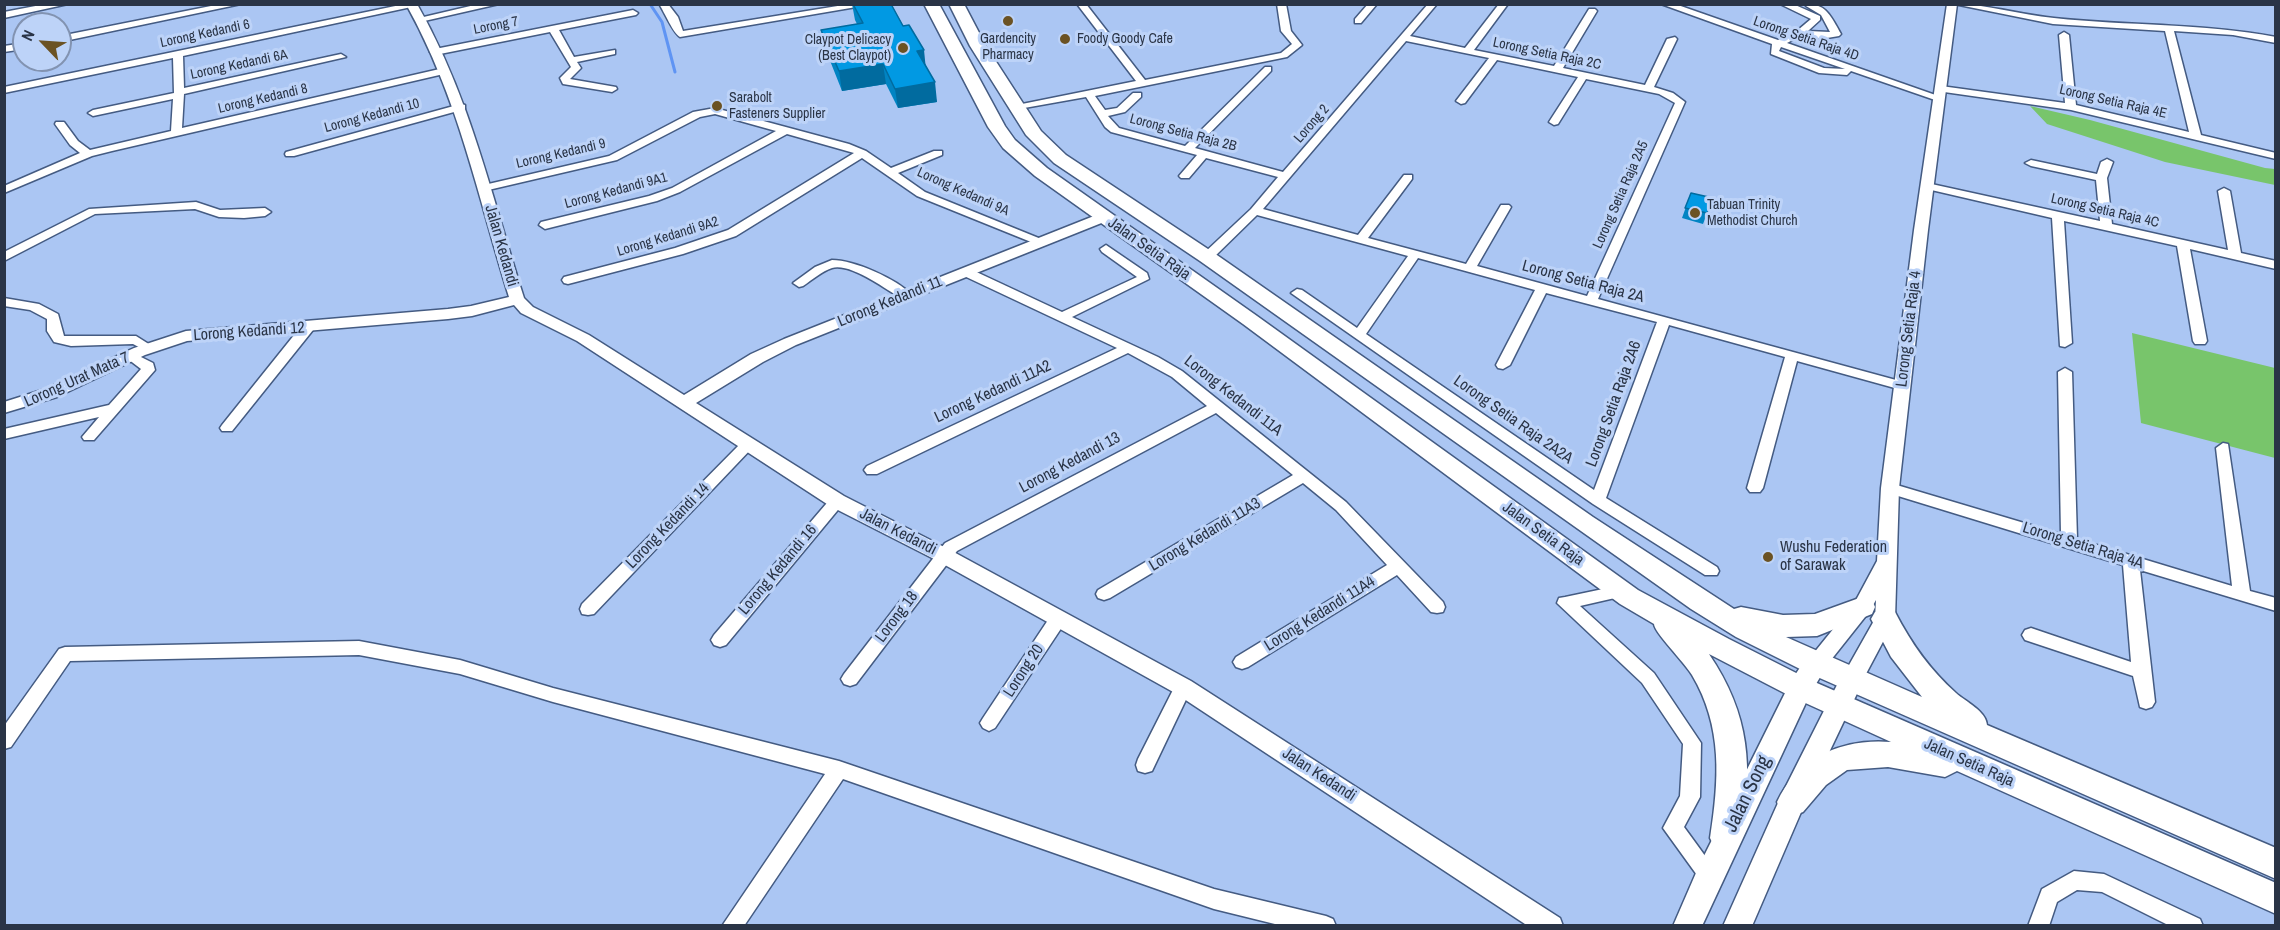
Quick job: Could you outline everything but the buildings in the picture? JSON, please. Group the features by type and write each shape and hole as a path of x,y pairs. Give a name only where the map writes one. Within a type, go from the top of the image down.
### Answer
{"main road":[{"name":"Jalan Setia Raja","path":"931,4 1009,144 1075,197 1250,320 1625,594 1719,647 1800,688 1846,693 2024,754 2276,864"},
{"name":"Jalan Setia Raja","path":"956,4 1035,135 1060,159 1207,257 1700,602 1746,629 1816,664 1846,693 2017,784 2276,899"},
{"path":"1017,108 1006,115 1004,120 1024,149 1072,186 1075,197"},
{"path":"1035,135 1030,141 1038,150 1072,177 1113,203 1115,208 1104,217"},
{"path":"1207,257 1199,268 1200,274 1246,308 1250,320"},
{"path":"1625,594 1674,632 1697,659 1717,694 1733,753 1734,778 1726,838"},
{"path":"1700,602 1754,621 1783,626 1817,626 1873,613 1900,652 1938,694 1959,713 2024,754"},
{"name":"Jalan Song","path":"1687,926 1726,838 1800,688 1816,664"},
{"path":"1737,926 1792,802 1846,693"},
{"path":"1792,802 1814,776 1832,763 1863,755 1901,754 2017,784"},
{"path":"1724,926 1753,889"}],"street":[{"path":"4,15 64,4"},
{"path":"72,37 237,4"},
{"path":"420,19 495,4"},
{"path":"663,4 676,23 680,34 870,4"},
{"path":"1081,4 1142,82"},
{"path":"1017,108 1284,55 1297,45 1286,31 1281,4"},
{"path":"1358,21 1373,4"},
{"name":"Lorong 2","path":"1207,257 1255,212 1433,4"},
{"path":"1468,51 1504,4"},
{"name":"Lorong Setia Raja 4D","path":"1665,4 1777,44 1774,52 1832,74 1855,71 1940,94"},
{"path":"1698,15 1706,4"},
{"path":"1777,44 1801,32 1817,18 1784,4"},
{"path":"1801,32 1821,36 1836,34 1825,13 1806,4"},
{"name":"Lorong Setia Raja 4","path":"1846,693 1873,613 1887,560 1890,488 1952,4"},
{"path":"1958,4 2052,21 2233,33 2276,40"},
{"name":"Jalan Kedandi","path":"411,5 455,90 517,299 528,310 583,338 837,501 943,555 1183,687 1551,926"},
{"name":"Lorong Kedandi 6","path":"4,90 411,5"},
{"path":"1557,70 1592,11"},
{"name":"Lorong 7","path":"435,52 633,13"},
{"path":"2169,28 2196,137"},
{"path":"553,29 576,68 565,78 567,82 612,89"},
{"path":"2064,34 2071,107"},
{"name":"Lorong Setia Raja 2C","path":"1405,38 1648,89 1670,95 1680,102"},
{"path":"1648,89 1672,39"},
{"path":"572,60 612,52"},
{"name":"Lorong Kedandi 6A","path":"178,53 179,93 341,57"},
{"path":"1461,101 1495,57"},
{"path":"1188,149 1268,69"},
{"name":"Lorong Kedandi 8","path":"4,190 88,154 444,71"},
{"path":"1554,122 1584,75"},
{"path":"93,113 179,93 176,135"},
{"name":"Lorong Setia Raja 2B","path":"1089,94 1109,125 1115,130 1286,176"},
{"name":"Lorong Setia Raja 4E","path":"1940,94 2020,98 2071,107 2276,156"},
{"path":"1103,114 1121,110 1137,95"},
{"name":"Lorong Setia Raja 2A5","path":"1591,301 1680,102"},
{"name":"Lorong Kedandi 10","path":"290,154 461,107"},
{"name":"Lorong Kedandi 9","path":"484,188 613,158 707,111"},
{"name":"Lorong Kedandi 9A","path":"707,111 787,129 862,153 921,194 1040,241"},
{"path":"60,124 74,143 88,154"},
{"name":"Lorong Kedandi 9A1","path":"545,225 653,199 676,190 787,129"},
{"name":"Lorong Kedandi 9A2","path":"568,280 680,251 732,233 862,153"},
{"path":"891,172 938,153"},
{"path":"1185,176 1204,154"},
{"path":"2106,226 2102,178 2107,162"},
{"path":"2031,163 2102,178"},
{"path":"1362,238 1408,177"},
{"name":"Lorong Setia Raja 4C","path":"1927,186 2276,265"},
{"path":"2224,191 2235,256"},
{"path":"4,257 93,211 196,206 219,213 265,212"},
{"path":"1470,268 1505,207"},
{"name":"Lorong Setia Raja 2A","path":"1255,212 1362,238 1902,386"},
{"path":"2058,216 2065,343"},
{"name":"Lorong Kedandi 11","path":"684,403 757,358 790,342 1104,217"},
{"path":"2183,244 2200,341"},
{"path":"1062,316 1143,279 1143,276 1106,249"},
{"path":"1359,335 1416,254"},
{"path":"799,283 824,267 839,264 851,267 906,295"},
{"name":"Lorong Kedandi 11A","path":"966,272 1062,316 1177,374 1341,506 1437,607"},
{"path":"464,312 498,293 511,280"},
{"path":"1503,365 1542,288"},
{"name":"Lorong Setia Raja 2A2A","path":"1298,293 1598,500 1711,571"},
{"name":"Lorong Kedandi 12","path":"148,348 186,336 464,312 517,299"},
{"path":"4,302 46,311 53,317 54,331 59,339 79,342 136,340 148,348"},
{"path":"464,312 539,317"},
{"name":"Lorong Setia Raja 2A6","path":"1598,500 1664,320"},
{"path":"227,428 308,327"},
{"name":"Lorong Urat Mata 7","path":"4,408 40,399 148,348"},
{"name":"Lorong Kedandi 11A2","path":"872,470 1128,348"},
{"path":"1755,488 1792,355"},
{"path":"89,437 148,370 144,362 131,356"},
{"path":"2065,372 2069,542"},
{"name":"Lorong Kedandi 13","path":"943,555 960,541 1216,406"},
{"path":"4,434 112,409"},
{"name":"Lorong Kedandi 14","path":"588,609 748,444"},
{"path":"2223,448 2242,595"},
{"name":"Lorong Kedandi 11A3","path":"1104,594 1305,475"},
{"name":"Lorong Setia Raja 4A","path":"1890,488 2276,605"},
{"name":"Lorong Kedandi 16","path":"720,640 837,501"},
{"name":"Lorong 18","path":"850,679 943,555"},
{"path":"2131,561 2146,702"},
{"name":"Lorong Kedandi 11A4","path":"1242,662 1397,567"},
{"path":"1625,594 1565,603 1648,678 1692,743 1690,797 1673,828 1708,875"},
{"path":"1816,664 1873,613"},
{"name":"Lorong 20","path":"989,723 1058,619"},
{"path":"2031,635 2141,672"},
{"path":"4,741 65,654 359,648 460,667 553,696 839,770 1214,899 1326,926"},
{"path":"1145,765 1183,687"},
{"path":"732,926 839,770"},
{"path":"2038,926 2049,896 2074,880 2104,883 2193,926"}],"green space":[{"path":"2030,106 2275,169 2275,185 2165,162 2047,124"},
{"path":"2132,333 2275,368 2275,458 2141,423"}],"waterway":[{"path":"650,4 662,22 675,72"}],"place":[{"name":"Gardencity Pharmacy","path":"1008,21"},
{"name":"Foody Goody Cafe","path":"1065,39"},
{"name":"Claypot Delicacy (Best Claypot)","path":"903,48"},
{"name":"Sarabolt Fasteners Supplier","path":"717,106"},
{"name":"Tabuan Trinity Methodist Church","path":"1695,213"},
{"name":"Wushu Federation of Sarawak","path":"1768,557"}]}
